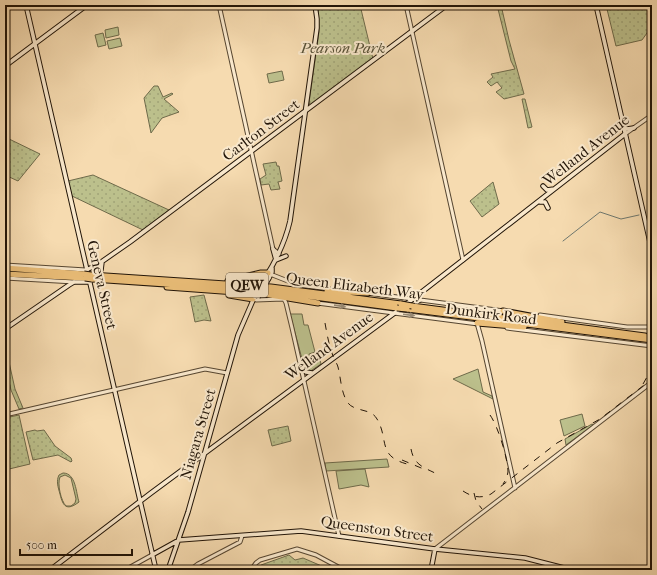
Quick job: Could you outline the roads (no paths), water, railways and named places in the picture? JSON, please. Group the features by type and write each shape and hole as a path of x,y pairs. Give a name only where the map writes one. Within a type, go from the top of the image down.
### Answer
{"highway":[{"name":"Queen Elizabeth Way","path":"5,268 136,282 269,291 652,340"},
{"path":"183,280 233,281 257,273 268,276"},
{"name":"Queen Elizabeth Way","path":"5,274 183,280 282,289 397,308 412,306 652,337"},
{"path":"136,282 157,286 274,296 318,303"},
{"path":"282,289 368,294"},
{"path":"206,290 256,298"},
{"path":"503,311 612,331"},
{"path":"480,325 551,328"}],"main road":[{"name":"Geneva Street","path":"26,5 113,389 156,570"},
{"path":"5,66 87,5"},
{"name":"Niagara Street","path":"168,570 179,540 205,453 238,335 251,306 279,254 288,231 317,28 315,5"},
{"name":"Carlton Street","path":"88,276 93,268 306,112 447,5"},
{"path":"596,5 652,251"},
{"path":"307,102 311,105 315,104"},
{"path":"297,118 302,117 304,123"},
{"path":"623,125 627,129 634,128"},
{"name":"Welland Avenue","path":"50,570 151,493 388,318 397,308 420,294 625,134"},
{"path":"618,140 622,139 627,142"},
{"path":"543,186 547,190 555,189"},
{"path":"538,202 545,203 548,208"},
{"path":"274,249 276,260 286,256"},
{"path":"101,270 102,262"},
{"path":"5,329 74,282 88,276"},
{"path":"420,294 418,296 420,300"},
{"path":"386,312 388,318"},
{"path":"302,369 306,372 312,373"},
{"path":"209,439 211,446 217,444"},
{"path":"137,492 140,496 151,493"},
{"name":"Queenston Street","path":"179,540 301,531 435,549 528,559 572,570"},
{"path":"152,555 179,540"},
{"path":"431,570 435,549"}],"street":[{"path":"219,5 274,249 279,254"},
{"path":"406,5 463,260"},
{"name":"Welland Avenue","path":"625,134 652,115"},
{"path":"5,265 88,276"},
{"path":"268,276 303,286 627,327 652,327"},
{"path":"5,278 74,282"},
{"name":"Dunkirk Road","path":"256,298 284,299 386,312 397,308 480,325 652,346"},
{"path":"284,299 287,305 302,369 339,536"},
{"path":"287,305 290,300"},
{"path":"480,325 515,488"},
{"path":"5,415 205,369 227,373"},
{"path":"435,549 652,382"},
{"path":"190,570 198,564 240,542 242,536"},
{"path":"251,570 260,560 297,548 316,555 344,570"},
{"path":"125,570 152,555"}],"waterway":[{"path":"377,5 380,8 401,5"},
{"path":"563,241 600,212 621,219 639,215"}],"railway":[{"path":"325,323 330,348 338,367 343,390 348,403 355,408 371,413 377,419 381,426 387,452 398,461 407,464"},
{"path":"643,384 647,377 647,371"},
{"path":"463,491 477,497 491,494 557,443 600,419 652,379"},
{"path":"490,415 499,434 508,466 508,472 503,484"},
{"path":"411,449 414,459 420,465 437,474"},
{"path":"402,460 426,470"},
{"path":"474,493 476,501 482,509"}],"park label":[{"name":"Pearson Park","path":"343,48"}]}
